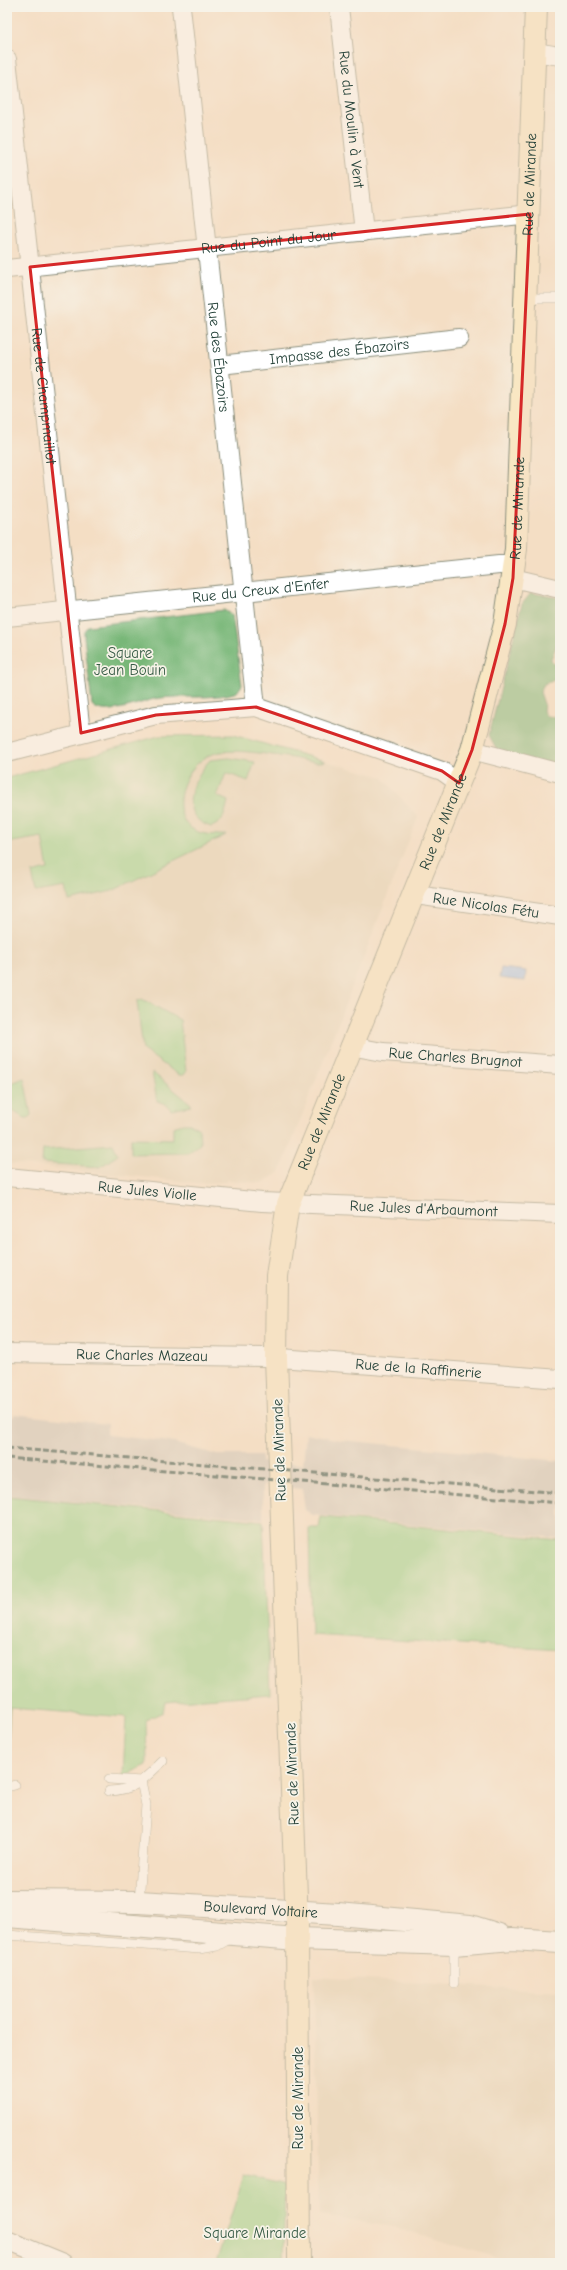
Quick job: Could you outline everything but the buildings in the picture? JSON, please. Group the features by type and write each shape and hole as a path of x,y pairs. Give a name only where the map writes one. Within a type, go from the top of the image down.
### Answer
{"main road":[{"name":"Rue de Mirande","path":"299,2263 297,1912 276,1358 277,1276 288,1204 350,1046 472,750 505,624 514,572 530,214 536,7"}],"street":[{"name":"Rue des Ébazoirs","path":"181,7 256,707"},
{"name":"Rue du Moulin à Vent","path":"339,7 364,232"},
{"path":"535,52 560,56"},
{"name":"Rue de Champmaillot","path":"7,59 81,733"},
{"name":"Rue du Point du Jour","path":"7,269 530,214"},
{"name":"Impasse des Ébazoirs","path":"220,365 459,338"},
{"name":"Rue du Creux d'Enfer","path":"7,617 499,565 560,589"},
{"path":"7,753 156,715 256,707 442,771 459,783"},
{"path":"472,750 560,773"},
{"name":"Rue Nicolas Fétu","path":"414,891 423,896 560,916"},
{"name":"Rue Charles Brugnot","path":"350,1046 383,1052 560,1065"},
{"name":"Rue Jules Violle","path":"7,1177 288,1204"},
{"name":"Rue Jules d'Arbaumont","path":"288,1204 560,1214"},
{"name":"Rue Charles Mazeau","path":"7,1353 276,1358"},
{"name":"Rue de la Raffinerie","path":"276,1358 560,1379"},
{"name":"Boulevard Voltaire","path":"7,1902 139,1902 297,1912 470,1926 512,1939"},
{"name":"Boulevard Voltaire","path":"7,1916 297,1938 454,1944 512,1939 560,1942"},
{"path":"7,2240 63,2263"}],"lane":[{"path":"526,298 560,298"},
{"path":"109,1791 124,1790 141,1781 163,1761"},
{"path":"109,1779 141,1781"},
{"path":"139,1902 146,1805 141,1781"},
{"name":"Boulevard Voltaire","path":"7,1935 200,1949 217,1946 237,1934"},
{"path":"454,1944 454,1983"}],"highlighted area":[{"path":"530,214 513,578 505,624 472,750 459,783 442,771 256,707 156,715 81,733 30,267"}],"shaded area":[{"path":"233,735 382,777 418,817 280,1172 262,1183 226,1180 226,1182 200,1183 7,1163 7,778"},
{"path":"14,1414 107,1424 107,1435 170,1442 217,1455 262,1455 261,1462 303,1464 306,1433 340,1440 560,1461 560,1538 313,1515 305,1510 302,1489 263,1485 263,1519 7,1495 7,1416 14,1417"},
{"path":"314,1977 560,1991 560,2263 515,2263 395,2227 319,2216"}],"green space":[{"path":"531,593 560,598 559,639 551,659 553,663 560,666 560,677 544,684 540,692 544,704 543,711 547,717 560,716 560,768 499,754 489,735 522,604"},
{"name":"Square Jean Bouin","path":"224,610 232,615 242,685 237,692 228,695 207,697 174,697 154,699 112,710 97,709 92,705 84,636 84,631 88,626"},
{"path":"233,735 325,761 305,761 238,751 220,752 207,757 196,766 187,777 182,790 180,804 182,816 189,826 201,833 210,835 226,835 112,891 69,901 66,887 36,892 32,873 48,869 42,837 7,843 7,778 159,736"},
{"path":"229,758 255,762 248,781 226,773 217,796 228,801 226,810 219,823 211,827 200,821 194,814 191,806 193,787 203,768 210,760"},
{"path":"142,999 180,1020 186,1072 184,1075 179,1075 143,1050 137,1001"},
{"path":"152,1072 191,1104 191,1106 171,1110 166,1104 157,1101"},
{"path":"24,1078 31,1115 28,1118 24,1118 7,1107 7,1085"},
{"path":"183,1124 190,1124 199,1129 200,1144 188,1153 131,1154 131,1138 173,1139 173,1127"},
{"path":"113,1144 118,1155 100,1167 42,1163 43,1150"},
{"path":"7,1496 263,1521 270,1694 165,1702 163,1712 146,1720 147,1765 123,1776 126,1717 10,1708 7,1760"},
{"path":"321,1517 560,1540 560,1650 311,1635 309,1528 319,1528"},
{"name":"Square Mirande","path":"244,2175 285,2185 283,2263 216,2263"}],"water":[{"path":"501,968 526,971 525,981 499,978"}],"railway":[{"path":"7,1448 560,1493"},
{"path":"7,1458 560,1503"}]}
